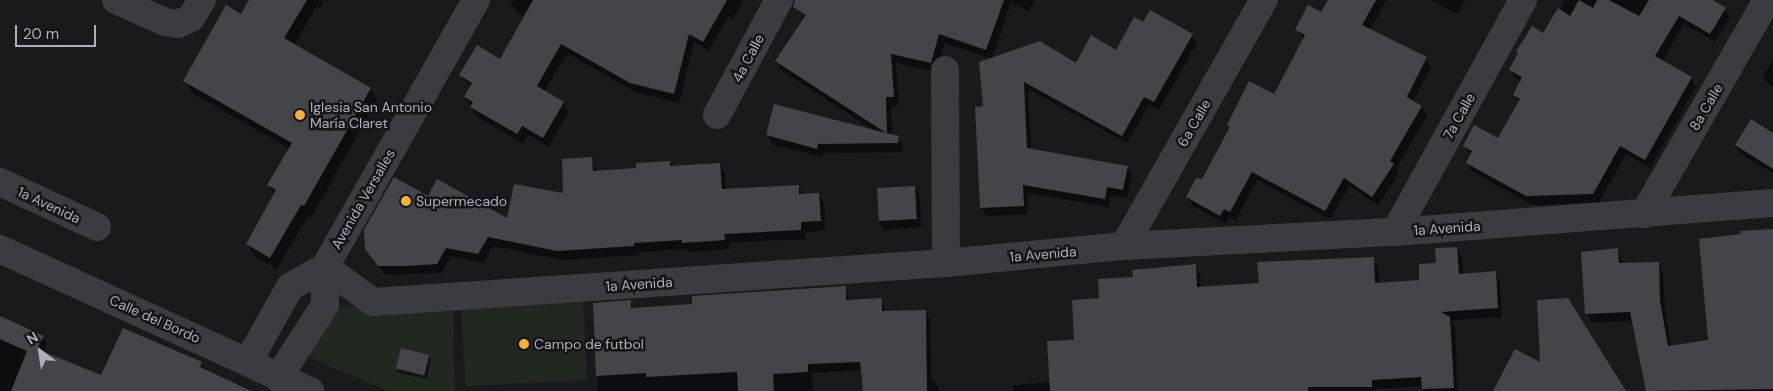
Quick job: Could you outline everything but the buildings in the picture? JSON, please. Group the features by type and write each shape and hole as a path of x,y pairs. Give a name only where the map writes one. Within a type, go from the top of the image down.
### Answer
{"street":[{"path":"116,0 165,22 178,24 190,18 202,0"},
{"name":"Avenida Versalles","path":"248,362 290,287 324,267 476,0"},
{"name":"4a Calle","path":"717,115 779,0"},
{"name":"6a Calle","path":"1124,246 1264,0"},
{"name":"7a Calle","path":"1395,232 1523,0"},
{"name":"8a Calle","path":"1644,214 1767,0"},
{"path":"946,70 946,263"},
{"name":"1a Avenida","path":"0,182 97,227"},
{"name":"1a Avenida","path":"324,267 373,302 946,263 1124,246 1395,232 1773,203"},
{"name":"Calle del Bordo","path":"0,249 248,362 278,378 310,391"},
{"path":"278,378 325,304 324,267"}],"shaded area":[{"name":"Campo de futbol","path":"583,301 587,380 465,386 461,307"},
{"path":"453,304 455,391 388,391 303,355 323,308"}],"place":[{"name":"Iglesia San Antonio María Claret","path":"300,115"},
{"name":"Supermecado","path":"406,201"},
{"name":"Campo de futbol","path":"524,344"}]}
